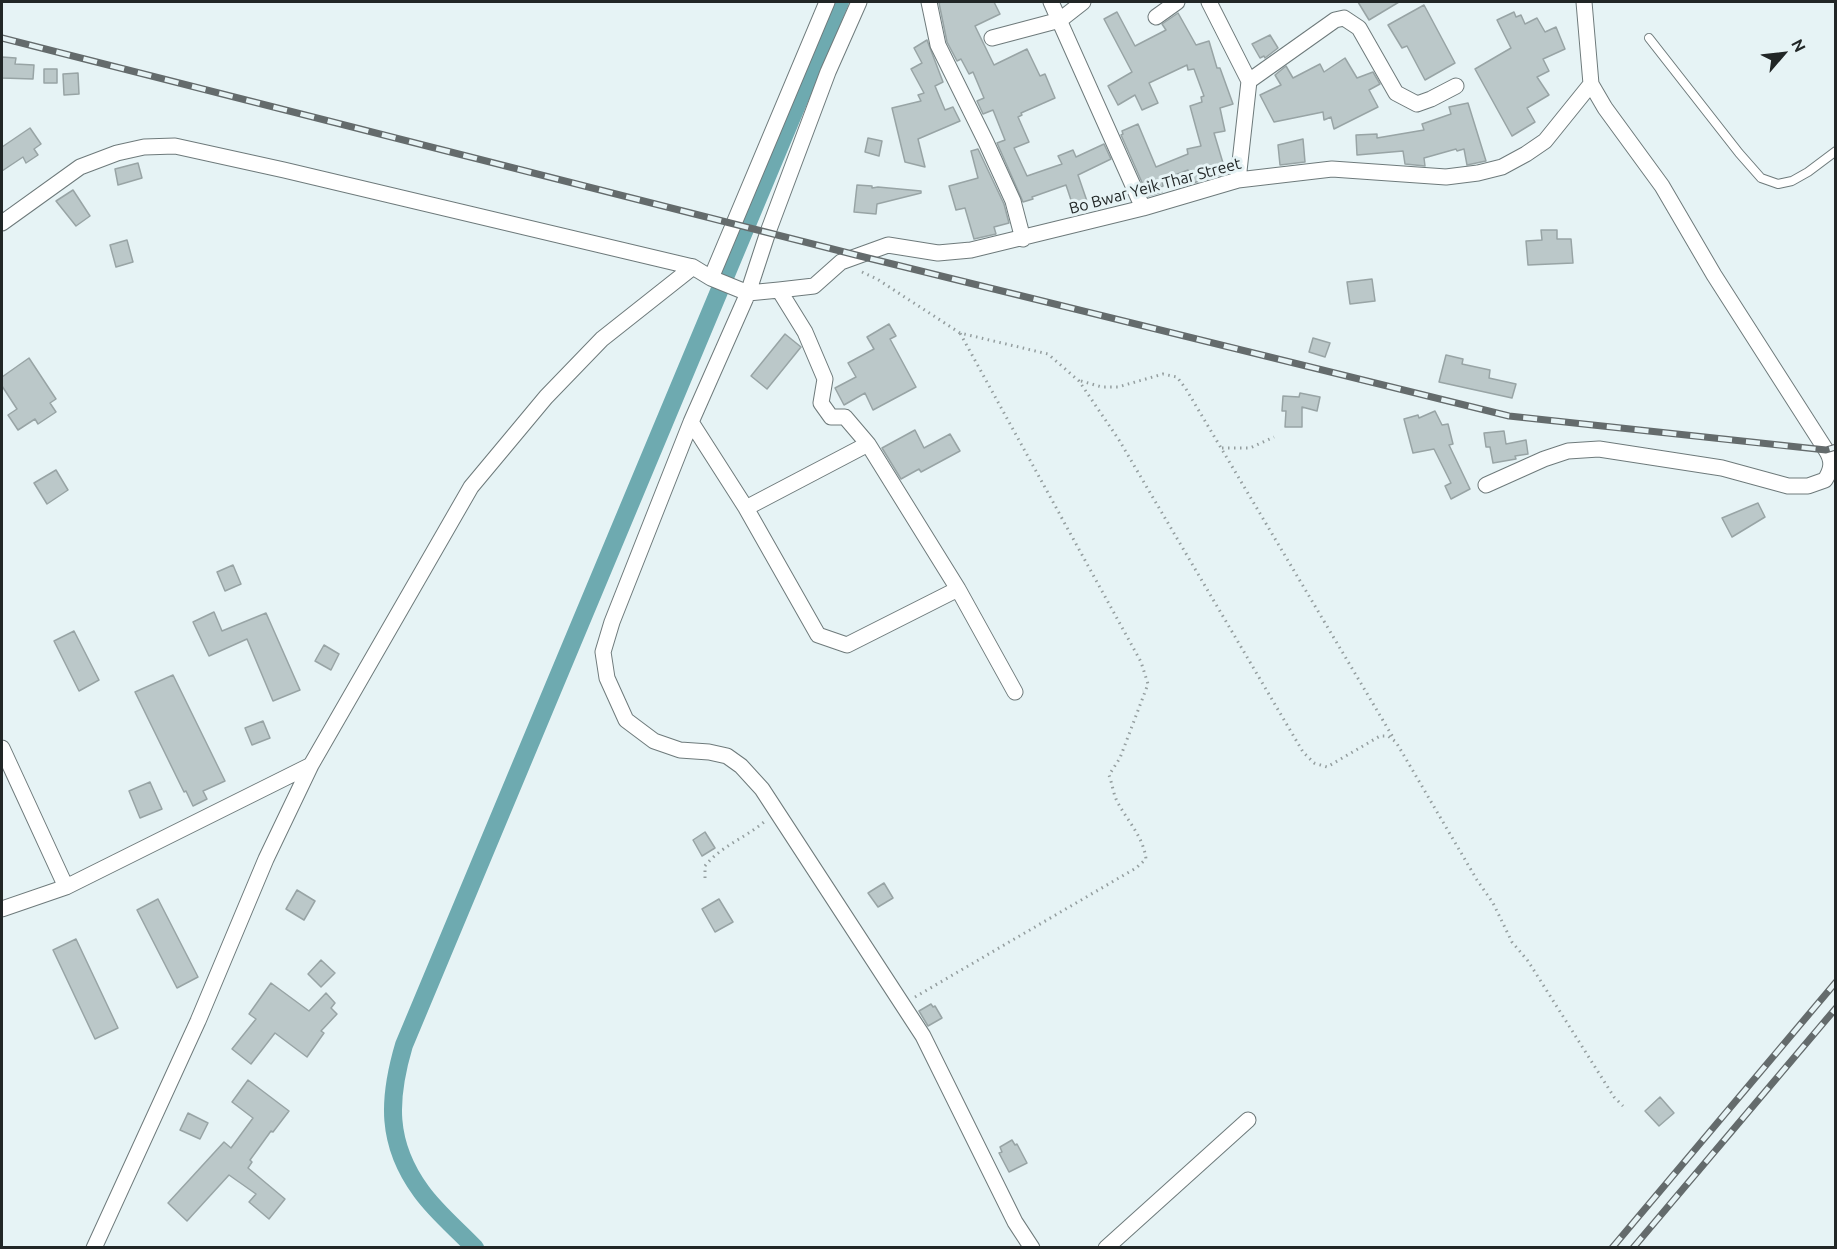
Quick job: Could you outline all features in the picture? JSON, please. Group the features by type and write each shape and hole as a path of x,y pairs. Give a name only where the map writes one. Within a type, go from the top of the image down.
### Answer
{"street":[{"path":"711,278 827,2"},
{"path":"859,2 828,72 768,232 741,290 612,622 603,652 607,678 626,720 654,741 680,750 727,756 741,766 762,789 923,1036 1015,1222 1032,1248"},
{"path":"929,2 938,45 1013,201 1023,238"},
{"path":"1051,2 1143,208"},
{"path":"992,38 1060,20 1083,2"},
{"path":"1156,17 1177,2"},
{"path":"1209,2 1249,81 1238,180"},
{"path":"1486,485 1522,468 1568,451 1599,449 1722,468 1788,486 1808,486 1825,480 1832,469 1826,450 1714,275 1662,186 1605,108 1591,84 1584,2"},
{"path":"1249,81 1335,20 1344,18 1359,28 1396,93 1417,104 1456,86"},
{"name":"Bo Bwar Yeik Thar Street","path":"741,290 779,290 814,286 841,262 888,245 938,253 971,250 1143,208 1238,180 1332,169 1446,177 1502,167 1545,141 1591,84"},
{"path":"2,223 80,167 117,153 144,147 175,146 693,267 711,278 741,290"},
{"path":"94,1248 198,1021 266,859 311,765 471,486 546,397 602,339 693,267"},
{"path":"779,290 805,332 825,379 821,403 831,417 845,417 868,444 958,589 1015,692"},
{"path":"691,422 746,508 818,635 847,645 958,589"},
{"path":"746,508 868,444"},
{"path":"2,747 66,887"},
{"path":"2,909 66,887 311,765"},
{"path":"1106,1248 1248,1120"}],"lane":[{"path":"1649,38 1761,178 1778,184 1792,181 1836,151"}],"path":[{"path":"841,262 877,279 960,333 1048,354 1079,381 1119,440 1308,758 1327,767 1380,736 1388,736 1395,742"},
{"path":"903,1005 1136,868 1146,859 1145,849 1134,825 1116,798 1109,775 1120,758 1148,684 1141,662 960,333"},
{"path":"1079,381 1102,387 1118,387 1162,374 1177,377 1477,880 1493,903 1512,942 1528,961 1614,1097 1623,1106"},
{"path":"1221,448 1250,448 1274,437"},
{"path":"705,878 705,866 710,859 726,846 755,829 776,810"}],"building":[{"path":"994,2 1000,14 975,26 994,65 1027,49 1040,76 1045,74 1055,98 1021,113 1022,115 1018,117 1029,142 1014,148 1027,176 1062,164 1058,156 1073,150 1076,157 1104,144 1111,159 1078,175 1089,207 1075,212 1066,185 1023,202 997,143 1005,140 993,110 983,114 977,101 984,98 973,72 969,74 961,59 957,61 947,42 939,3"},
{"path":"1358,2 1399,2 1369,20"},
{"path":"1424,5 1455,63 1425,80 1407,46 1402,48 1388,25"},
{"path":"1117,12 1135,46 1166,30 1162,24 1178,13 1196,45 1209,41 1217,68 1220,68 1233,104 1220,108 1225,131 1214,133 1226,173 1193,183 1188,170 1162,180 1162,192 1148,196 1121,135 1122,131 1138,124 1156,167 1188,154 1187,149 1201,146 1190,106 1202,102 1201,97 1204,96 1194,69 1188,70 1187,65 1149,83 1158,103 1142,110 1135,95 1118,105 1108,86 1132,72 1104,19"},
{"path":"1514,12 1516,17 1521,15 1525,24 1537,18 1545,32 1556,27 1565,49 1543,59 1549,71 1537,77 1549,95 1527,108 1535,122 1512,136 1475,69 1511,48 1497,20"},
{"path":"1270,35 1278,48 1265,58 1264,56 1260,58 1252,44"},
{"path":"927,40 943,82 935,86 945,110 953,107 960,121 918,139 925,167 905,162 892,108 921,101 918,95 924,93 911,69 922,63 914,48"},
{"path":"2,57 16,58 15,64 34,65 33,79 2,78"},
{"path":"1345,58 1357,78 1373,72 1380,84 1369,90 1378,107 1334,129 1331,117 1324,120 1323,112 1274,122 1260,95 1281,85 1275,75 1286,66 1293,78 1320,64 1324,72"},
{"path":"44,69 57,69 57,83 44,83"},
{"path":"78,73 79,94 64,95 63,74"},
{"path":"1468,103 1486,161 1467,165 1464,149 1424,158 1425,166 1405,164 1403,151 1357,155 1356,135 1377,134 1377,138 1424,130 1422,124 1451,114 1449,107"},
{"path":"30,128 41,144 34,149 38,155 26,163 23,157 2,171 2,147"},
{"path":"868,138 882,141 879,156 865,152"},
{"path":"1303,139 1305,162 1280,165 1278,145"},
{"path":"978,149 1004,204 1009,223 994,227 996,234 974,239 965,208 956,210 949,186 978,178 971,151"},
{"path":"138,163 142,178 118,185 115,169"},
{"path":"857,185 921,191 921,193 877,204 876,214 854,212"},
{"path":"73,190 90,216 76,226 56,201"},
{"path":"1541,230 1557,230 1557,239 1571,239 1573,263 1528,265 1526,241 1542,240"},
{"path":"127,240 133,262 116,267 110,245"},
{"path":"1372,279 1375,301 1350,304 1347,282"},
{"path":"889,324 896,336 890,339 916,387 873,410 865,393 844,405 835,388 856,377 848,363 874,349 867,337"},
{"path":"785,334 801,347 767,389 751,376"},
{"path":"1313,338 1330,343 1325,357 1309,352"},
{"path":"1446,355 1463,359 1462,364 1490,370 1489,378 1516,384 1512,398 1439,382"},
{"path":"29,358 56,399 50,403 56,412 38,424 35,419 18,430 8,415 17,409 2,386 2,377"},
{"path":"1300,393 1320,397 1317,411 1302,407 1302,427 1285,427 1286,411 1282,411 1283,396 1299,397"},
{"path":"1435,411 1442,425 1448,424 1453,444 1449,445 1470,489 1451,499 1445,486 1451,483 1434,449 1413,453 1404,419 1418,415 1419,418"},
{"path":"915,430 924,448 950,434 960,451 921,472 919,469 901,479 882,448"},
{"path":"1504,431 1506,444 1526,440 1528,454 1515,456 1516,459 1493,463 1490,447 1486,447 1484,433"},
{"path":"56,470 68,490 47,504 34,483"},
{"path":"1758,503 1765,517 1732,537 1722,518"},
{"path":"233,565 241,584 225,591 217,572"},
{"path":"214,612 222,631 266,613 300,690 273,701 247,639 209,656 193,622"},
{"path":"74,631 99,680 79,691 54,641"},
{"path":"324,645 339,654 331,670 315,661"},
{"path":"173,675 225,781 203,791 207,799 193,806 135,692"},
{"path":"263,721 270,738 252,745 245,728"},
{"path":"150,782 162,809 140,818 129,791"},
{"path":"705,832 715,848 702,856 693,840"},
{"path":"884,883 893,898 878,907 868,893"},
{"path":"297,890 315,901 304,920 286,909"},
{"path":"158,899 198,977 177,988 137,910"},
{"path":"719,899 733,922 715,932 702,909"},
{"path":"76,939 118,1028 95,1039 53,950"},
{"path":"321,960 335,973 321,987 308,974"},
{"path":"271,983 309,1011 326,993 335,1003 331,1008 337,1014 321,1031 324,1033 307,1057 275,1033 251,1064 232,1049 256,1019 249,1014"},
{"path":"931,1004 935,1006 942,1018 928,1026 919,1011"},
{"path":"248,1080 289,1111 250,1160 252,1162 248,1168 285,1199 269,1219 249,1202 256,1194 229,1175 187,1221 168,1203 224,1142 231,1148 253,1118 232,1102"},
{"path":"1660,1097 1674,1113 1659,1126 1645,1111"},
{"path":"188,1113 208,1123 200,1139 180,1130"},
{"path":"1012,1140 1015,1145 1017,1144 1027,1163 1009,1172 999,1153 1002,1152 1000,1147"}],"waterway":[{"path":"475,1248 427,1199 401,1156 393,1120 393,1102 404,1045 840,2"}],"railway":[{"path":"2,38 860,256 1509,416 1826,450 1836,447"},
{"path":"1612,1248 1836,982"},
{"path":"1633,1248 1836,1008"}]}
